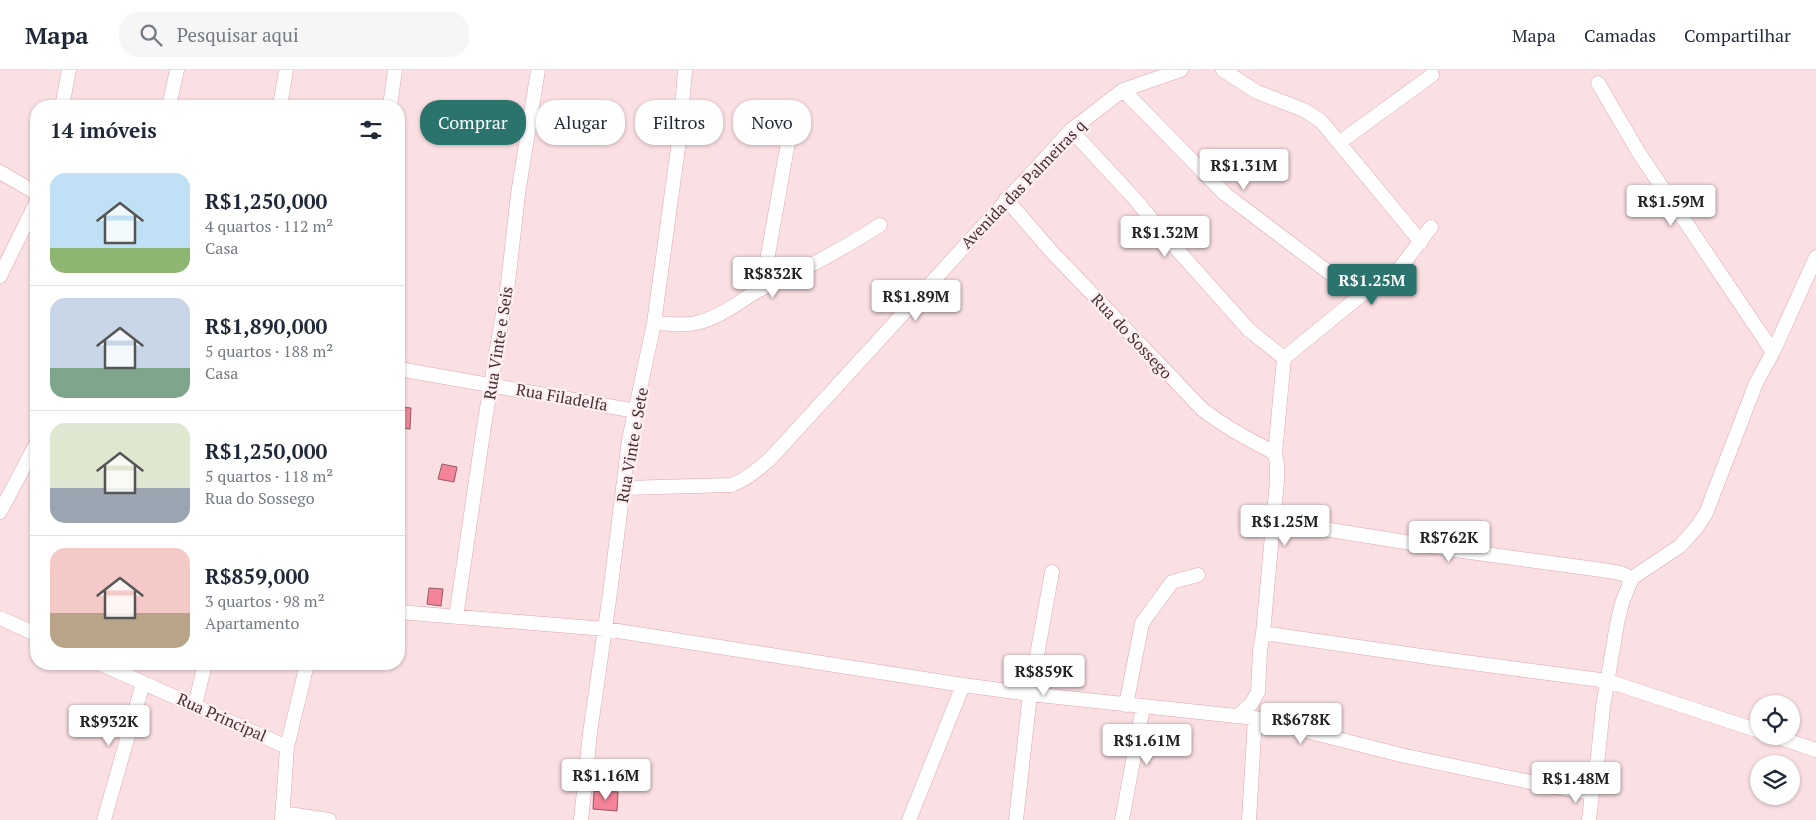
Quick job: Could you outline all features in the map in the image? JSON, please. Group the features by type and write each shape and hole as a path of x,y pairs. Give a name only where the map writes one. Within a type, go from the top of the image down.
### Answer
{"street":[{"path":"63,100 70,70"},
{"path":"170,100 177,70"},
{"path":"281,100 286,70"},
{"path":"391,100 395,70"},
{"name":"Rua Vinte e Seis","path":"456,616 508,283 518,194 538,70"},
{"name":"Rua Vinte e Sete","path":"581,820 590,733 629,440 654,323 680,133 685,70"},
{"name":"Avenida das Palmeiras q","path":"623,488 732,485 741,482 777,452 1071,130 1123,90 1181,70"},
{"path":"1223,70 1257,92 1304,110 1321,121 1421,242"},
{"path":"1340,142 1432,75"},
{"path":"1598,83 1639,153 1773,352"},
{"path":"1123,90 1225,194 1360,296"},
{"path":"1071,130 1134,198 1249,330 1284,358"},
{"path":"762,288 788,145"},
{"path":"0,172 30,190"},
{"name":"Rua do Sossego","path":"1006,200 1052,252 1202,409 1219,423 1275,453"},
{"path":"0,276 30,215"},
{"path":"654,323 697,323 723,312 762,288 825,258 880,225"},
{"path":"1238,716 1251,704 1258,692 1260,651 1274,521 1277,481 1275,453 1284,358 1360,296 1400,268 1421,242 1430,227"},
{"path":"1589,820 1603,707 1617,624 1622,603 1632,578 1680,546 1706,513 1756,383 1773,352 1816,257"},
{"name":"Rua Filadelfa","path":"405,370 636,411"},
{"path":"0,512 30,455"},
{"path":"1274,521 1455,550 1602,570 1620,573 1632,578"},
{"path":"1016,820 1030,694 1052,572"},
{"path":"1126,705 1142,623 1172,582 1198,574"},
{"path":"405,612 604,628 963,685 1143,707 1255,718 1401,756 1592,793"},
{"path":"0,618 30,631"},
{"path":"1263,633 1442,659 1608,680 1750,728"},
{"name":"Rua Principal","path":"114,670 287,747"},
{"path":"195,705 204,670"},
{"path":"306,670 287,747 282,817 329,820"},
{"path":"104,820 143,683"},
{"path":"909,820 963,685"},
{"path":"1122,820 1143,707"},
{"path":"1248,820 1255,718"},
{"path":"1800,745 1816,750"}],"building":[{"path":"405,408 411,408 410,429 405,429"},
{"path":"442,464 457,467 454,482 438,479"},
{"path":"429,588 443,589 441,606 427,604"},
{"path":"594,791 618,792 617,811 593,809"}]}
